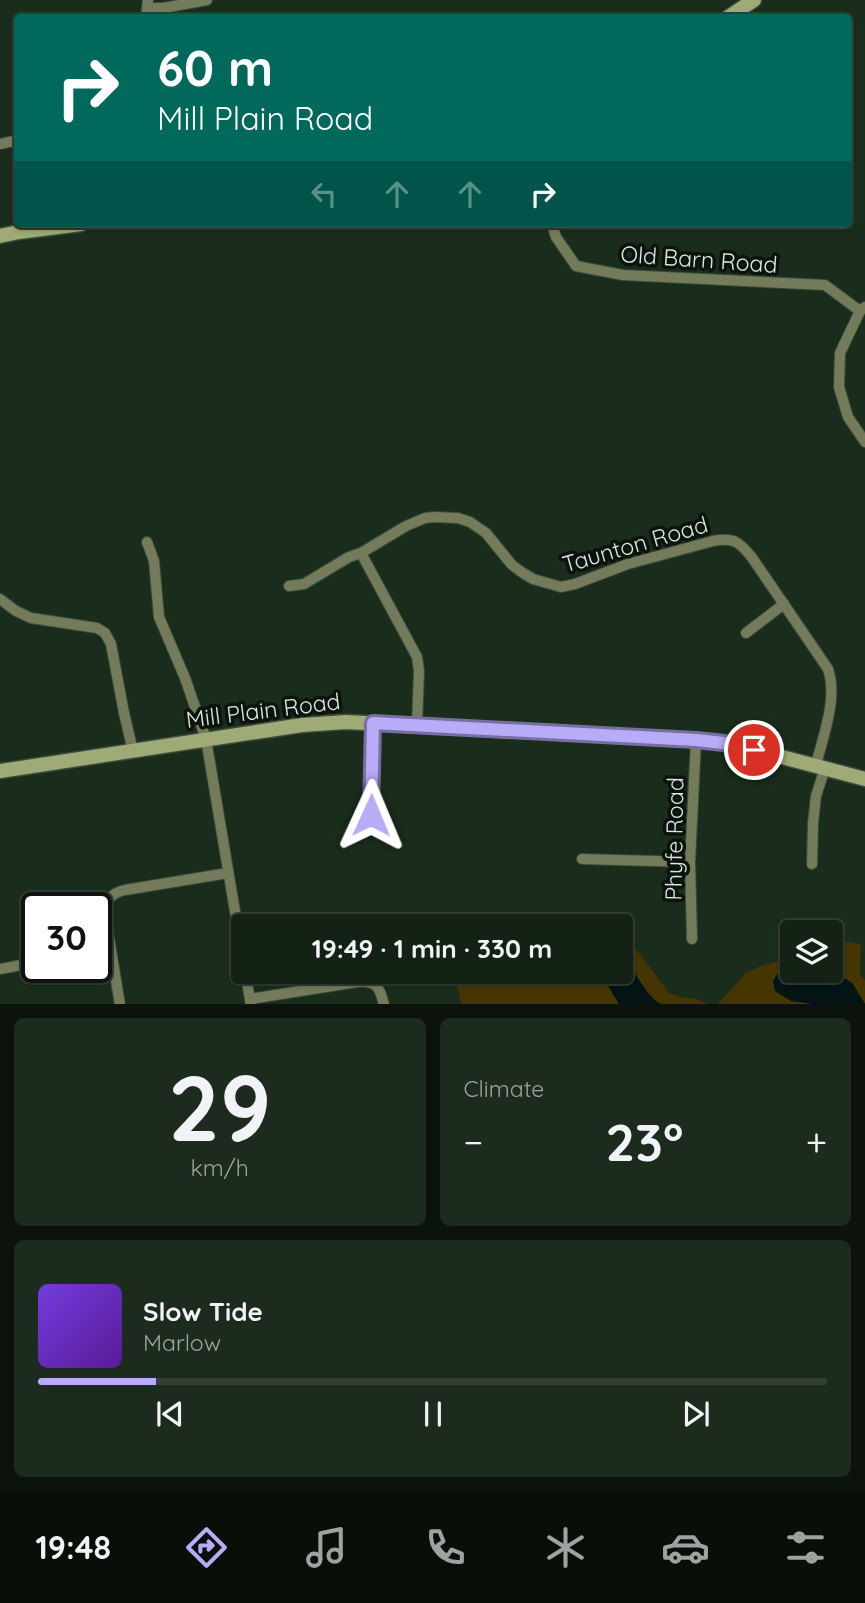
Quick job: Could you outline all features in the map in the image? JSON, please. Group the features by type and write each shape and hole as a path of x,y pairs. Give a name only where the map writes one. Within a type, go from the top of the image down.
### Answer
{"main road":[{"path":"733,14 754,0"},
{"path":"0,236 54,228"},
{"name":"Mill Plain Road","path":"0,771 320,723 373,723 733,744 865,779"}],"street":[{"path":"147,8 163,8 207,0"},
{"name":"Old Barn Road","path":"553,228 556,237 576,266 623,275 825,285 863,309"},
{"path":"863,309 840,353 839,387 848,417 865,442"},
{"name":"Taunton Road","path":"289,586 304,584 425,518 458,518 479,527 512,565 533,579 561,586 575,584 628,564 718,540 738,542 746,549 821,658 828,669 831,682 813,823 812,864"},
{"path":"147,542 154,561 159,617 185,678 206,739 235,914"},
{"path":"361,554 417,657 417,725"},
{"path":"0,599 31,618 97,628 105,633 111,644 133,751"},
{"path":"746,633 784,604"},
{"path":"371,815 373,723"},
{"name":"Phyfe Road","path":"692,939 690,862 696,740"},
{"path":"582,859 690,862"},
{"path":"112,895 125,890 228,873"},
{"path":"112,956 120,1004"},
{"path":"0,969 21,965"},
{"path":"248,984 251,1002 363,982 373,983 384,1004"}],"shaded area":[{"path":"843,943 861,944 860,976 865,980 865,1004 718,1004 746,973 780,961 780,983 843,983"},
{"path":"633,947 669,993 708,1004 461,1004 457,984 633,984"},
{"path":"633,971 647,991 661,1004 619,1004 607,984 633,984"},
{"path":"780,972 780,983 843,983 843,977 853,984 865,1004 813,1004 791,1001 775,991 773,981"}],"route":[{"path":"371,815 373,723 715,741 754,750"}]}
